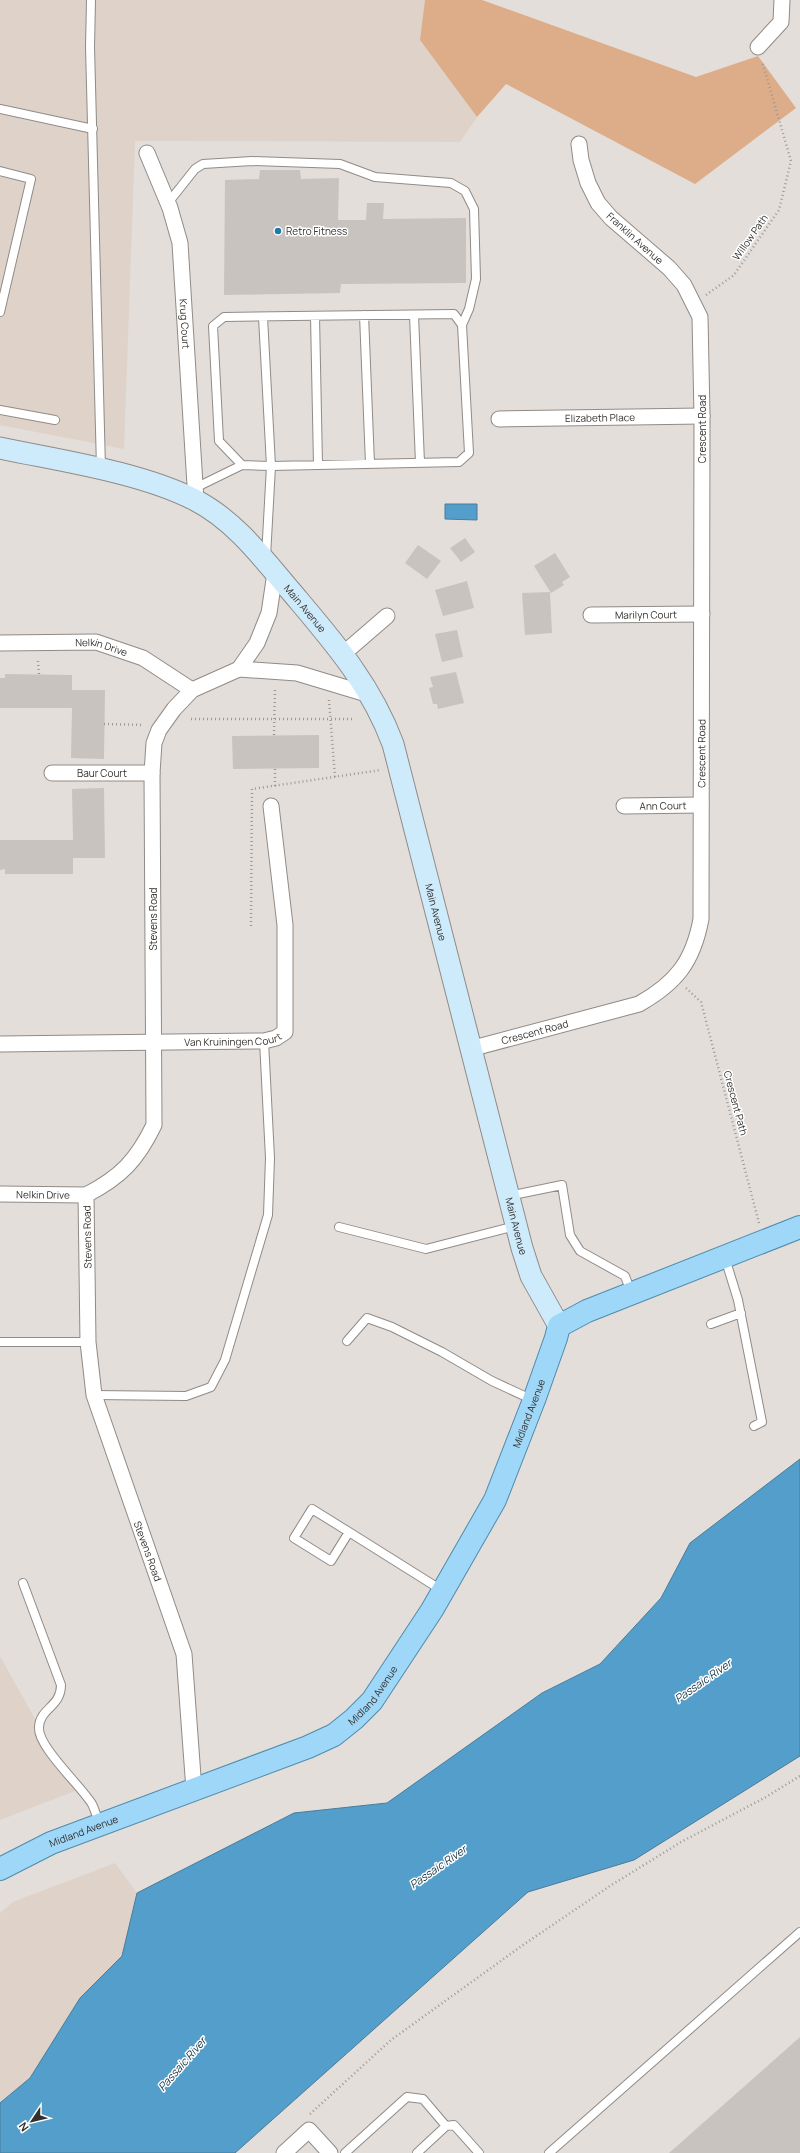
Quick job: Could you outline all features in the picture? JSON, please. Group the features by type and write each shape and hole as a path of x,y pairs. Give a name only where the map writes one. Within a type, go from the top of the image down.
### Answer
{"main road":[{"path":"558,1326 587,1310 764,1243 800,1227"},
{"name":"Midland Avenue","path":"0,1869 51,1843 308,1748 334,1735 354,1719 372,1700 443,1591 495,1500 534,1400 556,1338 558,1326"}],"street":[{"path":"758,47 781,22 782,0"},
{"name":"Franklin Avenue","path":"579,144 581,160 588,182 598,203 611,218 669,268 684,285 694,304"},
{"name":"Krug Court","path":"147,153 168,203 180,243 196,494"},
{"name":"Crescent Road","path":"470,1049 638,1004 659,993 675,978 689,960 698,938 701,920 702,416 700,317 694,304"},
{"name":"Elizabeth Place","path":"499,419 702,416"},
{"name":"Main Avenue","path":"0,448 101,469 168,488 196,494 243,536 271,568 343,654 370,695 393,744 515,1226 531,1276 558,1326"},
{"path":"239,669 264,629 269,613 271,568"},
{"name":"Marilyn Court","path":"591,615 702,614"},
{"path":"343,654 387,616"},
{"name":"Nelkin Drive","path":"0,643 96,642 144,658 192,690"},
{"name":"Stevens Road","path":"194,1790 184,1654 94,1395 88,1342 86,1195 106,1185 124,1170 143,1148 154,1125 152,773 154,743 159,730 174,709 192,690 239,669 297,673 370,695"},
{"name":"Baur Court","path":"52,773 152,773"},
{"name":"Ann Court","path":"624,806 701,805"},
{"name":"Van Kruiningen Court","path":"0,1044 264,1041 276,1038 285,1032 286,925 271,806"},
{"name":"Nelkin Drive","path":"0,1194 86,1195"},
{"path":"284,2153 309,2130 330,2153"}],"lane":[{"path":"91,0 92,130 101,469"},
{"path":"0,109 92,130"},
{"path":"168,203 195,169 203,164 252,161 340,164 375,177 451,183 465,191 474,209 476,279 469,309 462,325 469,453 459,462 242,466 196,494"},
{"path":"0,171 31,179 0,312"},
{"path":"242,466 219,441 213,326 224,317 454,314 462,325"},
{"path":"364,315 370,464"},
{"path":"414,315 420,463"},
{"path":"315,316 318,465"},
{"path":"263,317 271,466 271,568"},
{"path":"0,410 56,420"},
{"path":"94,1395 186,1396 211,1387 225,1360 268,1215 270,1158 264,1041"},
{"path":"507,1196 562,1185 570,1235 580,1251 625,1276 631,1293"},
{"path":"339,1227 426,1249 515,1226"},
{"path":"725,1257 741,1313 762,1422 754,1426"},
{"path":"711,1324 741,1313"},
{"path":"347,1341 367,1318 392,1327 435,1348 492,1381 534,1400"},
{"path":"0,1342 88,1342"},
{"path":"348,1532 331,1561 294,1538 312,1509 443,1591"},
{"path":"22,1583 61,1685 59,1697 56,1703 43,1716 39,1725 39,1734 46,1746 92,1804 100,1825"},
{"path":"548,2153 800,1932"},
{"path":"345,2153 407,2098 423,2099 446,2126"},
{"path":"416,2153 446,2126 454,2125 479,2153"}],"path":[{"name":"Willow Path","path":"694,304 734,275 779,210 790,161 758,47"},
{"path":"38,661 39,675"},
{"path":"274,736 275,686"},
{"path":"329,700 335,777"},
{"path":"191,718 352,719"},
{"path":"104,724 144,725"},
{"path":"274,786 275,769"},
{"name":"Crescent Path","path":"675,978 701,1002 764,1243"},
{"path":"309,2130 310,2115 391,2040 523,1945 610,1886 681,1842 766,1797 800,1776"}],"shaded area":[{"path":"0,0 425,0 420,40 477,117 460,142 135,141 124,449 0,425"},
{"path":"425,0 482,0 696,77 758,56 796,108 695,184 506,84 477,117 420,40"},
{"path":"0,1656 75,1791 0,1820"},
{"path":"115,1863 137,1893 122,1956 80,1998 30,2078 0,2103 0,1913 13,1902"}],"water":[{"path":"445,504 477,504 477,520 445,519"},
{"name":"Passaic River","path":"800,1459 800,1756 634,1860 528,1892 235,2153 0,2153 0,2103 30,2078 80,1998 122,1956 137,1893 294,1813 387,1803 542,1693 600,1664 661,1598 690,1543"}],"building":[{"path":"260,170 300,170 301,179 339,178 338,220 366,220 367,203 384,203 383,219 466,218 466,283 341,284 340,293 224,295 225,180 259,179"},
{"path":"465,538 475,552 461,562 450,548"},
{"path":"418,545 441,561 427,579 405,563"},
{"path":"555,553 570,577 562,582 564,585 551,593 534,566"},
{"path":"467,581 474,608 443,616 435,590"},
{"path":"550,592 552,633 525,635 522,593"},
{"path":"457,630 463,657 442,662 435,634"},
{"path":"456,672 464,703 438,709 437,704 433,704 429,688 433,687 430,677"},
{"path":"5,674 72,675 72,690 105,690 104,759 71,758 72,708 0,708 0,678 5,678"},
{"path":"319,735 319,768 233,769 232,736"},
{"path":"104,788 105,858 73,858 73,874 5,874 5,869 0,870 0,840 73,840 72,789"},
{"path":"800,2037 800,2153 669,2153"}],"place":[{"name":"Retro Fitness","path":"278,231"}]}
